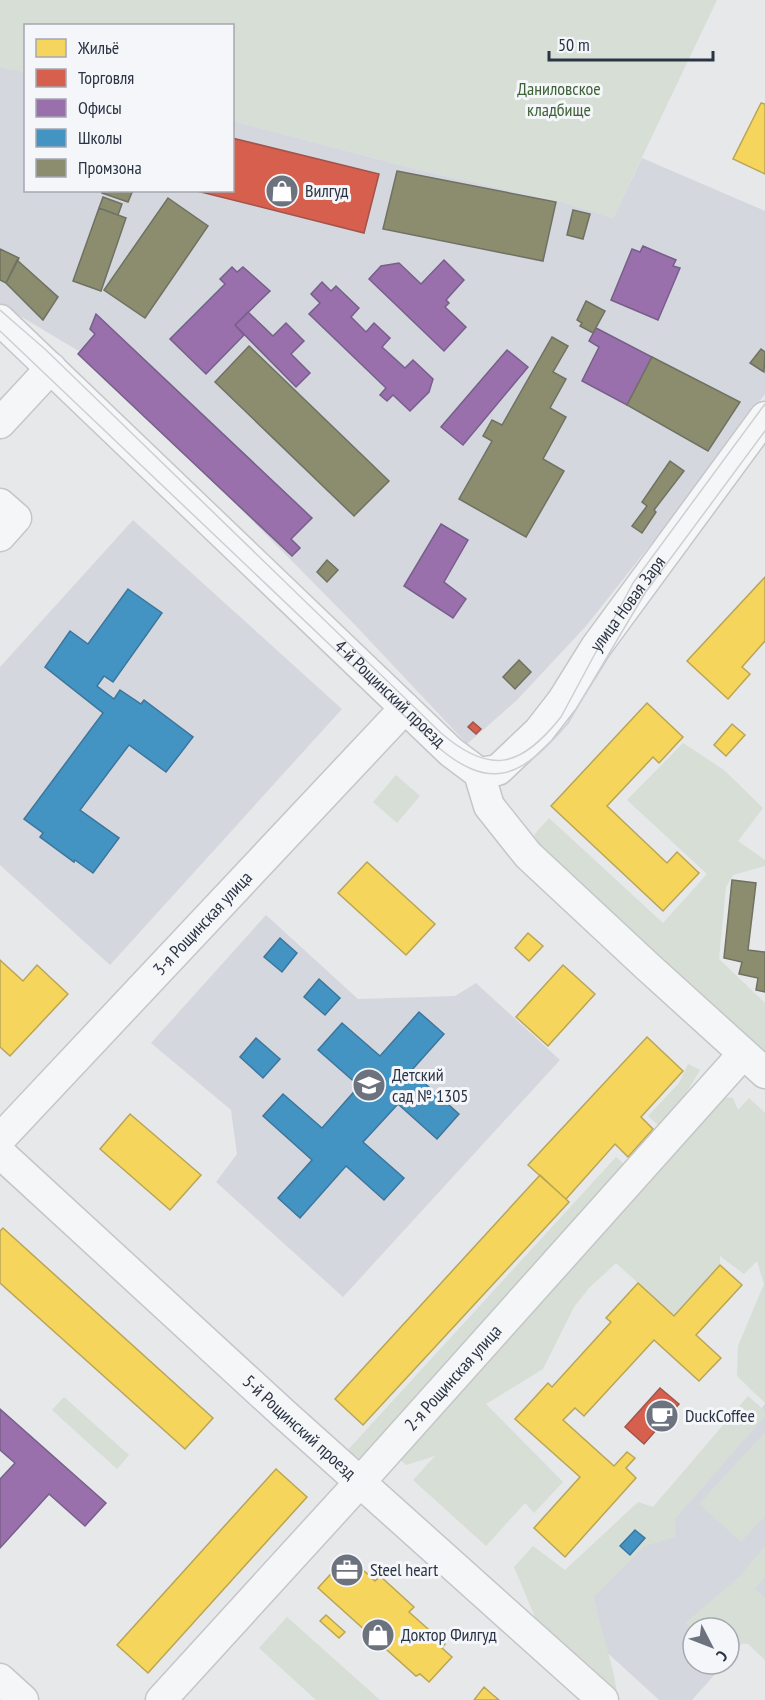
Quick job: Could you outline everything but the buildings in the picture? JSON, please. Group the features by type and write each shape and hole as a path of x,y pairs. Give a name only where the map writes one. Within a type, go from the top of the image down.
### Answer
{"street":[{"name":"4-й Рощинский проезд","path":"0,320 451,752 480,773"},
{"path":"0,423 51,368"},
{"name":"улица Новая Заря","path":"480,773 498,770 545,723 765,417"},
{"path":"0,504 16,518 0,536"},
{"name":"3-я Рощинская улица","path":"0,1139 405,708"},
{"path":"480,773 489,806 528,855 754,1063"},
{"name":"2-я Рощинская улица","path":"161,1700 360,1482 754,1063"},
{"name":"5-й Рощинский проезд","path":"0,1153 360,1482 603,1700"},
{"path":"0,1679 23,1700"}],"shaded area":[{"path":"0,67 24,72 24,192 234,192 234,121 423,171 562,202 613,218 642,158 765,211 765,394 678,510 586,626 517,700 467,744 356,626 82,353 0,304"},
{"path":"133,520 342,709 110,965 0,865 0,667"},
{"name":"Детский сад № 1305","path":"266,915 358,999 455,996 476,983 560,1060 343,1297 216,1182 237,1154 231,1110 151,1043"},
{"path":"765,1404 765,1617 741,1644 741,1616 681,1616 681,1676 713,1676 692,1700 659,1700 552,1602 654,1529"}],"green space":[{"name":"Даниловское кладбище","path":"0,0 717,0 613,218 562,202 423,171 234,121 234,24 24,24 24,72 0,67"},
{"path":"683,743 724,770 763,808 738,841 765,860 765,866 733,875 726,887 719,959 765,1003 765,1064 545,854 534,835 549,818 663,923 707,874 627,800"},
{"path":"396,775 420,796 397,823 373,802"},
{"path":"688,1064 700,1070 664,1130 648,1116 679,1083"},
{"path":"717,1097 733,1098 738,1110 749,1098 765,1113 765,1403 737,1376 738,1346 764,1284 757,1261 744,1274 720,1256 720,1265 674,1316 616,1263 589,1288 574,1307 543,1369 486,1404 563,1482 534,1513 525,1503 486,1546 413,1480 435,1456 406,1465 395,1455"},
{"path":"616,1157 630,1169 367,1464 345,1453"},
{"path":"748,1396 765,1411 765,1416 675,1519 676,1537 645,1546 594,1597 616,1687 618,1700 614,1700 545,1641 514,1567 533,1546 565,1570 638,1502 653,1507"},
{"path":"64,1397 129,1455 117,1469 52,1410"},
{"path":"765,1432 765,1516 741,1542 699,1504"},
{"path":"765,1546 765,1577 755,1589 765,1598 765,1660 748,1644 741,1644 741,1616 693,1616 740,1576"},
{"path":"287,1617 380,1700 316,1700 259,1648"}],"tram line":[{"path":"0,310 46,350 441,733 475,756 490,760 505,760 519,755 532,747 561,717 633,583 765,404"},
{"path":"0,331 432,742 453,759 472,769 489,774 505,773 520,767 536,756 568,723 645,593 765,431"}],"place":[{"name":"Вилгуд","path":"282,191"},
{"name":"Детский сад № 1305","path":"369,1085"},
{"name":"DuckCoffee","path":"662,1416"},
{"name":"Steel heart","path":"347,1570"},
{"name":"Доктор Филгуд","path":"378,1635"}]}
